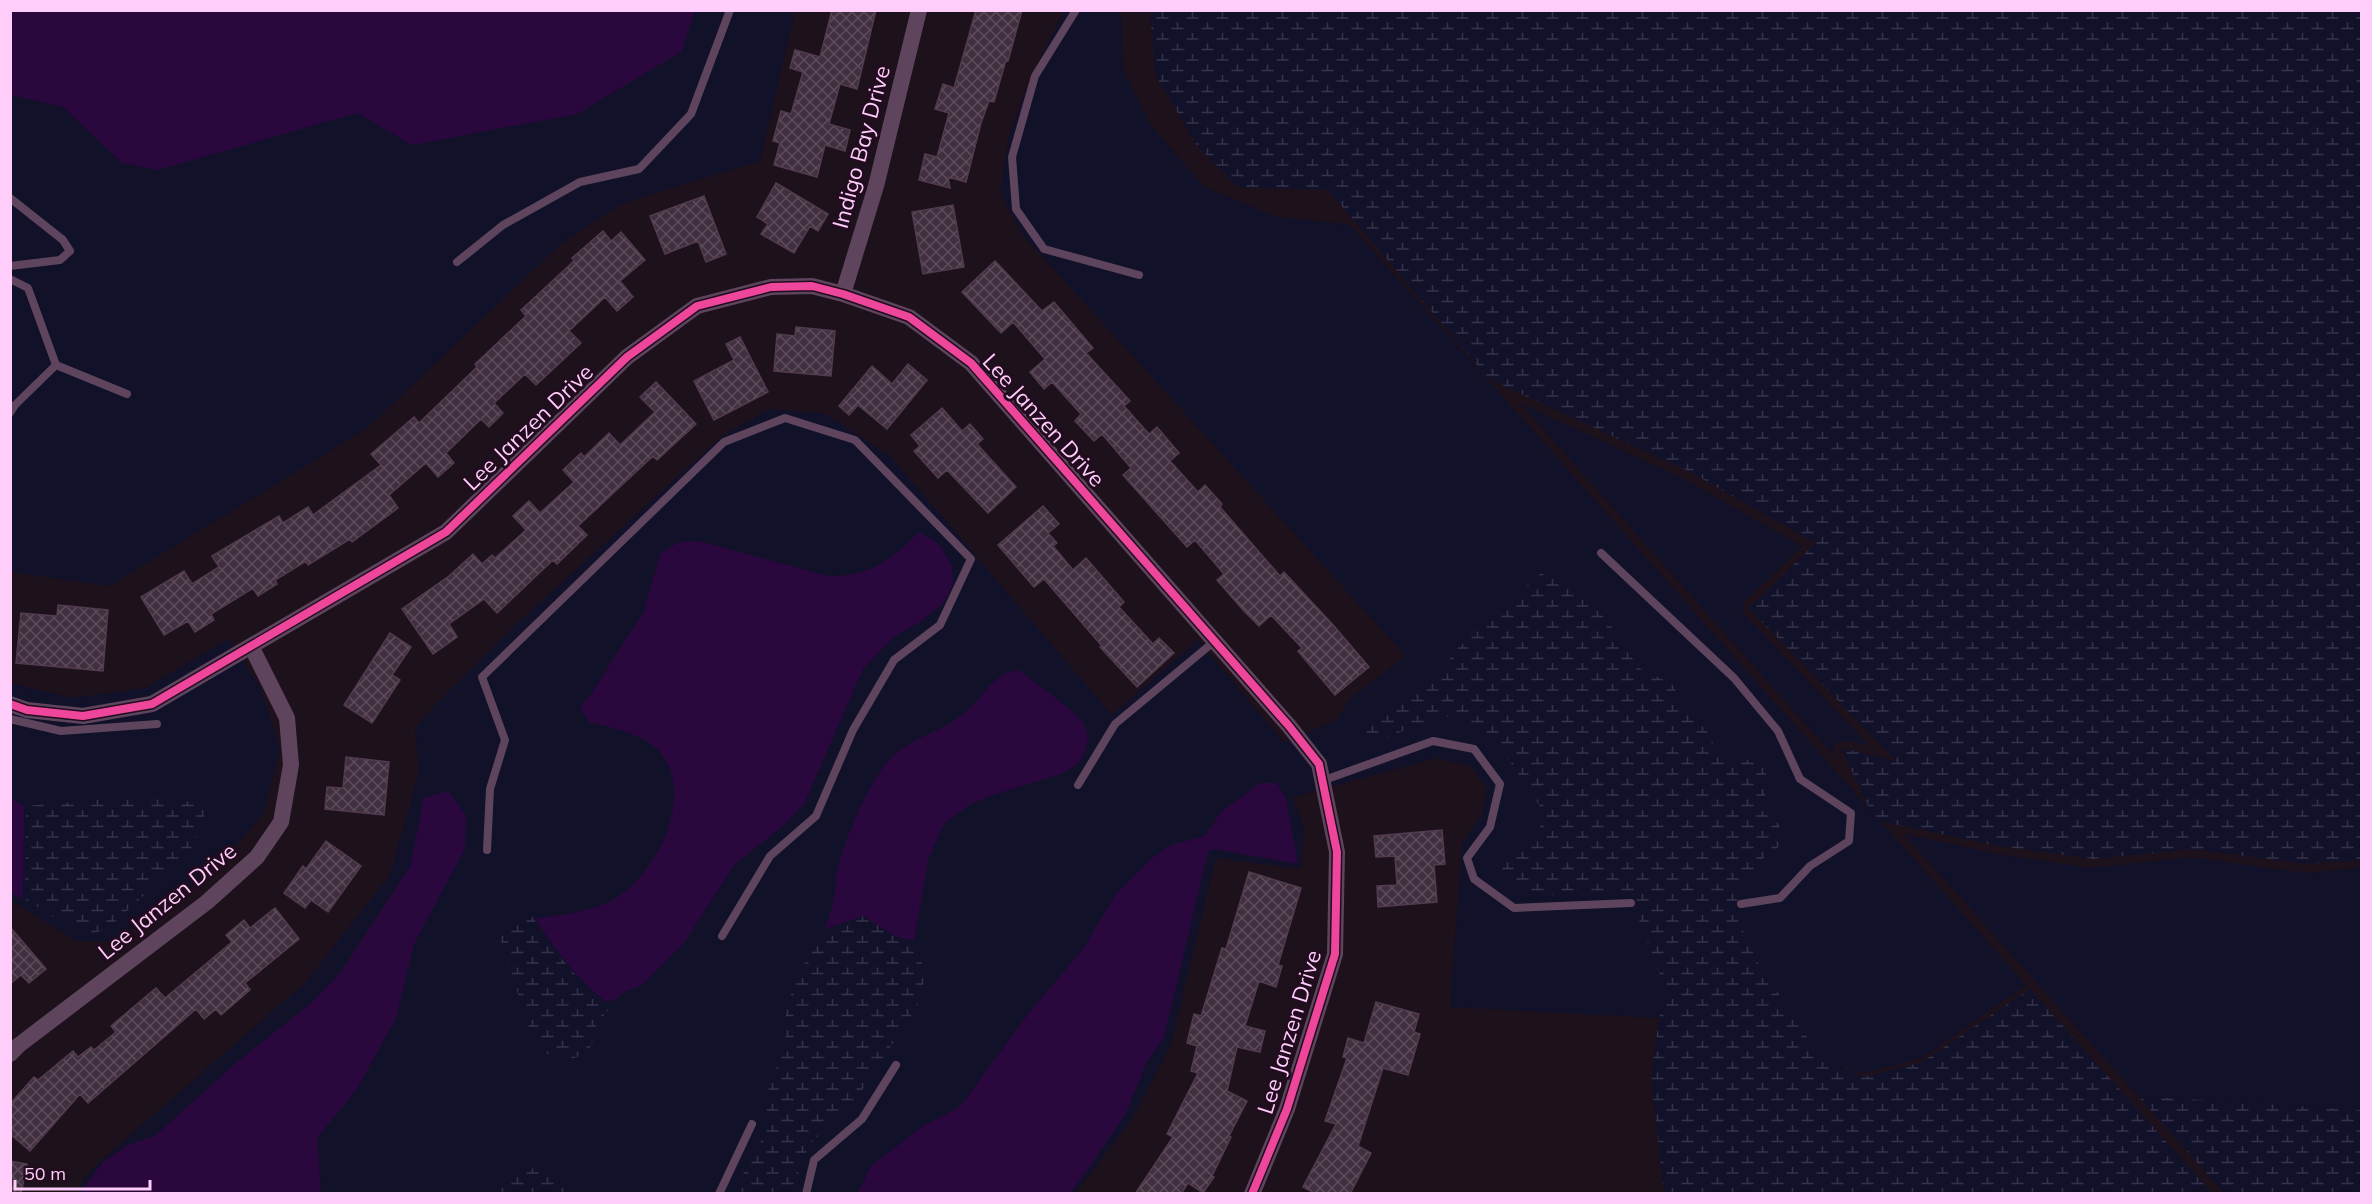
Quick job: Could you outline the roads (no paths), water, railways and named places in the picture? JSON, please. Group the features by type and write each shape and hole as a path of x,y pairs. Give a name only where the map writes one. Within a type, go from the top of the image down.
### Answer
{"street":[{"name":"Indigo Bay Drive","path":"843,294 876,186 919,10"},
{"name":"Lee Janzen Drive","path":"10,704 27,710 83,716 152,704 446,532 627,357 697,306 771,287 812,286 843,294 909,317 971,363 1281,717 1319,764 1337,852 1335,954 1287,1109 1252,1194"},
{"name":"Lee Janzen Drive","path":"10,1054 207,902 257,857 281,822 291,765 287,718 251,646"}],"lane":[{"path":"457,262 503,225 580,182 639,170 691,114 730,10"},
{"path":"1076,10 1035,76 1012,156 1016,209 1044,249 1139,275"},
{"path":"10,198 63,240 70,250 60,260 10,266"},
{"path":"10,279 28,288 56,365 127,394"},
{"path":"10,413 15,405 56,365"},
{"path":"487,850 489,789 505,740 482,677 724,442 785,418 855,440 972,559 940,625 894,660 853,730 816,816 770,856 722,936"},
{"path":"1601,553 1734,678 1778,731 1800,779 1851,813 1849,841 1810,866 1780,898 1741,904"},
{"path":"1078,785 1115,724 1210,645"},
{"path":"10,719 61,731 157,724"},
{"path":"1330,778 1432,741 1474,749 1500,784 1490,827 1467,858 1474,879 1514,908 1631,903"},
{"path":"806,1194 814,1160 862,1119 896,1065"},
{"path":"719,1194 752,1124"}]}
